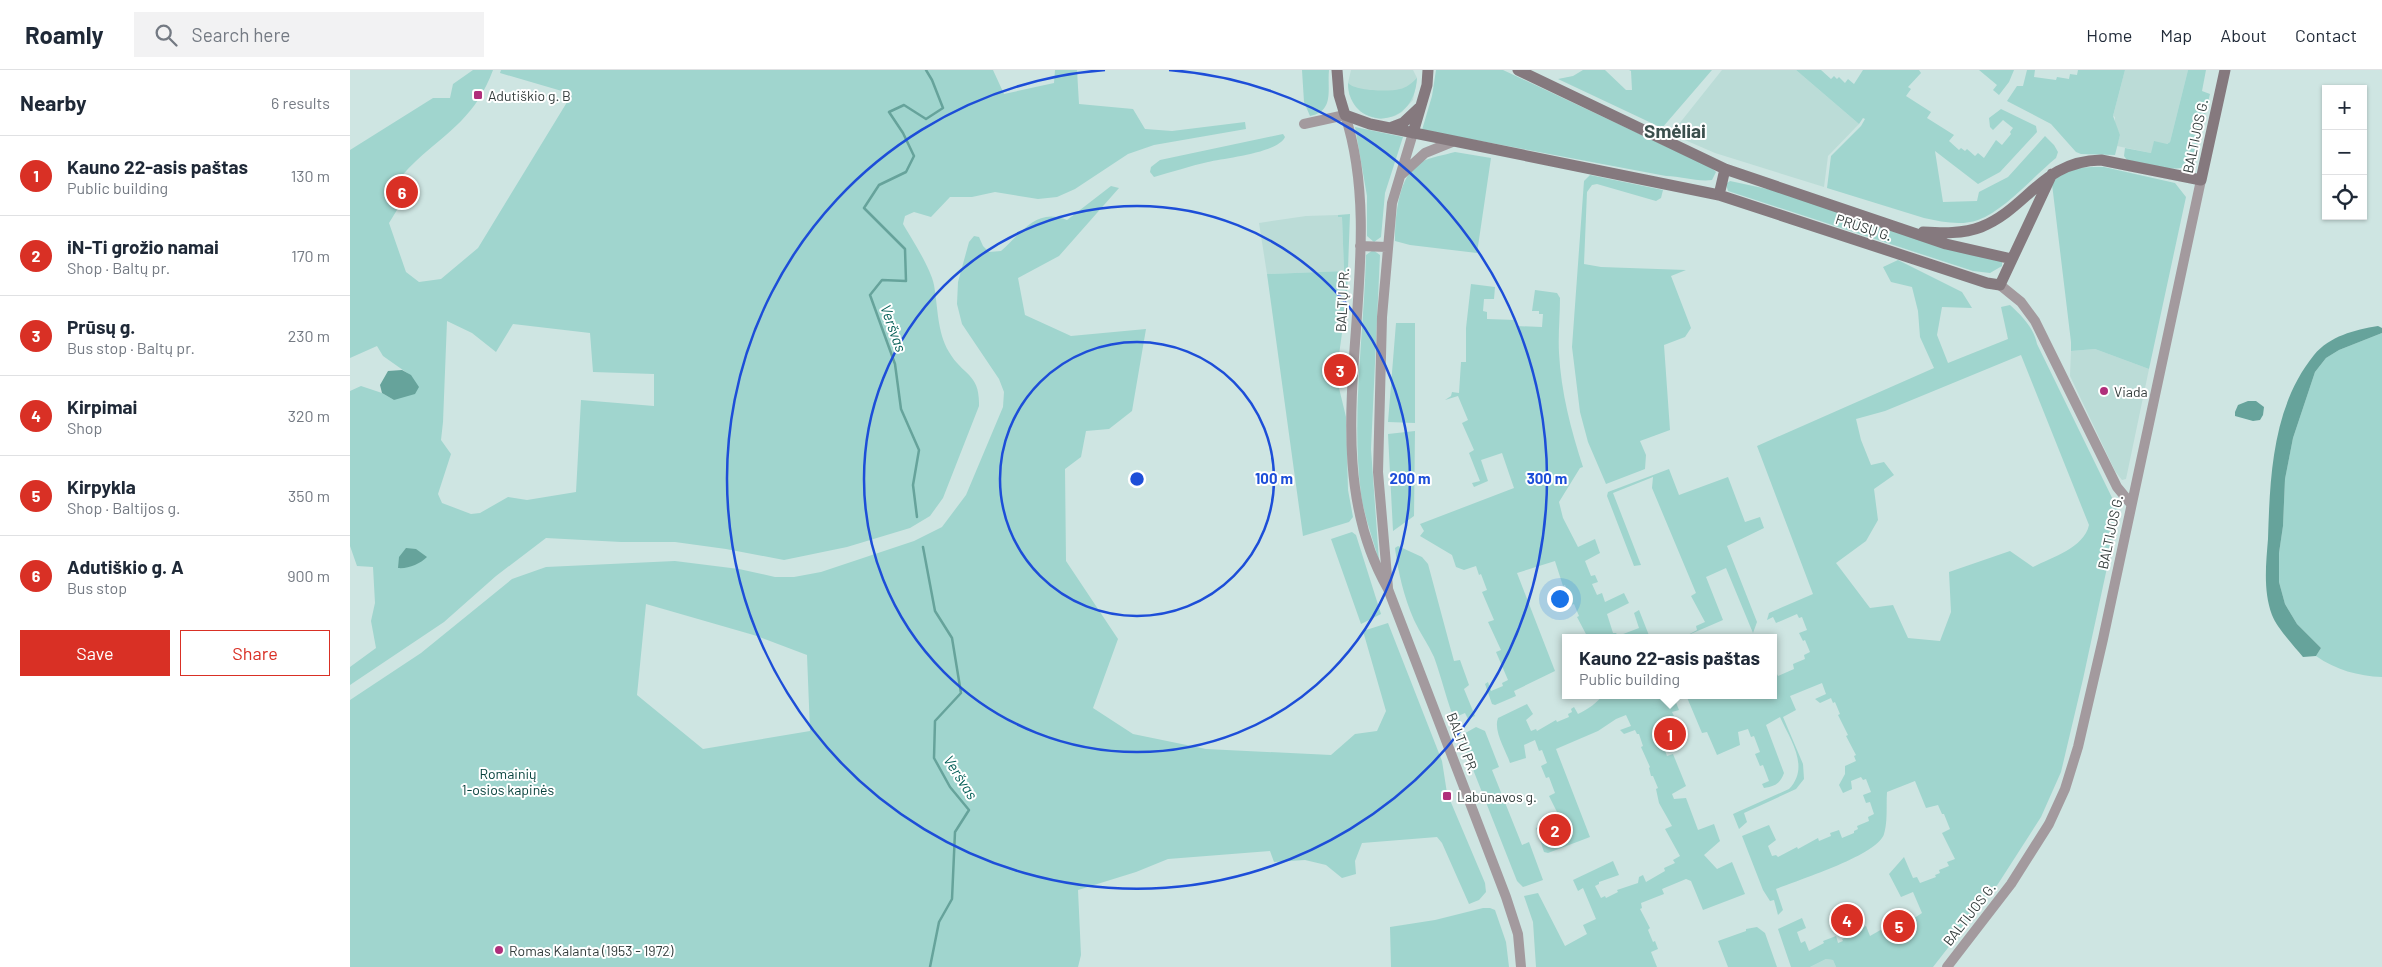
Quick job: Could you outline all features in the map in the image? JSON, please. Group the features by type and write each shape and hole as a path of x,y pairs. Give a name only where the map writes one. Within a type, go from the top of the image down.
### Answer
{"main road":[{"name":"BALTŲ PR.","path":"1337,70 1339,96 1344,115"},
{"name":"BALTŲ PR.","path":"1413,133 1427,85 1428,70"},
{"name":"PRŪSŲ G.","path":"1518,70 1725,168 1946,244 2012,259"},
{"name":"BALTIJOS G.","path":"2201,180 2225,70"},
{"path":"1390,128 1411,117 1420,106"},
{"name":"PRŪSŲ G.","path":"1344,115 1370,124 1452,142 1719,194 1987,283 2000,285"},
{"name":"PRŪSŲ G.","path":"1914,232 1965,231 1981,227 2005,213 2052,174 2073,163 2100,160 2201,180"},
{"path":"1719,194 1725,168"},
{"path":"2000,285 2052,174"}],"street":[{"path":"1304,124 1344,115"},
{"name":"BALTŲ PR.","path":"1344,115 1353,140 1358,176 1360,246 1352,412 1355,496 1372,559 1388,589 1506,897 1519,940 1521,967"},
{"name":"BALTŲ PR.","path":"1388,589 1379,508 1378,445 1388,247 1392,203 1397,180 1413,133"},
{"path":"1397,180 1410,164 1425,153 1452,142"},
{"name":"BALTIJOS G.","path":"1947,967 2011,884 2049,824 2065,788 2084,721 2201,180"},
{"path":"1360,246 1388,247"},
{"name":"PRŪSŲ G.","path":"2000,285 2020,302 2035,321 2116,488 2131,504"}],"shaded area":[{"path":"1351,70 1413,70 1417,78 1413,100 1402,112 1395,116 1380,119 1367,115 1360,111 1349,94 1348,83"},
{"path":"1722,70 1796,70 1859,124 1828,156 1824,187 1715,153 1671,134"},
{"path":"2125,70 2188,70 2170,142 2151,153 2117,146 2120,135 2115,124 2115,117 2113,116"},
{"path":"1338,215 1338,217 1342,217 1344,271 1267,274 1259,223 1306,216"},
{"path":"2378,326 2382,328 2382,333 2339,350 2326,358 2315,372 2293,438 2285,479 2283,526 2279,553 2279,582 2285,604 2297,624 2321,648 2316,656 2303,657 2274,620 2267,597 2266,568 2270,491 2276,443 2289,397 2300,375 2320,348 2343,335"},
{"path":"2095,349 2149,369 2126,479 2122,480 2115,471 2070,376 2071,351"},
{"path":"402,370 411,375 419,387 415,394 394,400 382,393 380,385 388,371"},
{"path":"2248,401 2256,401 2264,407 2260,420 2253,421 2235,416 2238,405"},
{"path":"406,548 416,549 427,557 414,566 398,568 399,557"},
{"path":"1826,959 1833,960 1836,967 1810,967"}],"green space":[{"path":"473,70 493,70 479,99 470,111 451,131 412,164 389,190 400,205 389,223 406,272 419,282 441,279 478,248 572,94 500,73 501,70 993,70 1004,94 1054,83 1055,70 1077,70 1079,104 1133,109 1145,129 1172,131 1245,122 1246,129 1154,145 1128,154 1075,189 1057,197 1038,199 995,192 972,197 950,197 931,217 914,212 905,216 903,224 921,254 932,278 940,328 945,344 954,360 974,381 979,395 979,406 943,498 930,516 910,528 847,547 784,560 675,542 621,542 546,538 496,576 444,622 350,685 350,667 376,648 371,621 375,603 373,567 357,566 350,546 350,391 361,386 382,393 394,400 414,382 410,375 383,356 377,346 350,358 350,150 433,98 450,98 453,84","holes":["447,321 472,333 496,352 513,324 590,333 593,372 654,374 654,406 581,400 576,492 527,500 508,497 480,513 471,514 442,503 438,494 451,454 441,440"]},
{"path":"1302,70 1329,70 1329,92 1326,104 1318,113 1310,116 1304,102"},
{"path":"1436,70 1503,70 1712,168 1716,172 1712,180 1666,176 1422,130 1432,96"},
{"path":"1583,70 1605,70 1626,90 1632,90 1631,71 1629,70 1712,70 1662,128 1558,79 1573,76"},
{"path":"1796,70 1821,70 1831,79 1834,76 1837,79 1839,77 1845,83 1848,79 1854,84 1863,70 1919,70 1921,73 1908,87 1911,89 1906,96 1931,112 1927,118 1954,135 1949,141 1959,150 1961,148 1965,151 1967,149 1975,156 1978,153 1984,158 1996,140 2002,145 2011,134 2010,132 2013,128 2003,120 1993,130 1990,127 1989,118 2001,109 2036,126 2037,132 2000,172 1978,184 1935,151 1943,202 1977,201 1979,192 2008,177 2045,136 2058,152 2056,158 2009,201 1988,215 1972,222 1951,223 1924,218 1827,188 1831,156 1861,126 1865,119 1863,118 1859,124"},
{"path":"1979,70 2014,70 2009,82 1999,95 1993,90 1997,85"},
{"path":"2027,70 2035,70 2034,77 2056,80 2057,77 2069,79 2070,74 2077,75 2078,70 2125,70 2113,116 2120,135 2115,155 2081,154 2076,152 2051,124 2007,101 2017,86 2023,86"},
{"path":"2188,70 2206,70 2202,91 2210,94 2194,161 2187,166 2171,169 2127,160 2124,156 2125,148 2151,153 2154,141 2167,144 2170,142"},
{"path":"1417,78 1413,96 1405,108 1394,116 1381,118 1369,116 1358,109 1351,98 1348,83 1358,88 1395,90 1404,88"},
{"path":"1355,127 1403,137 1385,193 1381,237 1374,242 1367,236 1367,196"},
{"path":"1283,134 1285,137 1280,143 1262,151 1201,164 1154,177 1150,172 1151,167 1160,160"},
{"path":"1455,152 1491,158 1477,253 1410,245 1395,241 1399,197 1407,176 1421,162"},
{"path":"2104,167 2175,183 2186,197 2149,369 2095,349 2071,351 2052,184 2057,178 2068,171"},
{"path":"1590,175 1663,190 1661,198 1656,201 1597,184 1592,185 1587,192 1584,264 1601,267 1686,270 1671,276 1691,328 1685,337 1664,345 1670,430 1640,441 1646,455 1645,469 1606,484 1588,442 1580,412 1572,347 1584,181"},
{"path":"1730,181 1772,190 2002,261 2002,266 1990,273 1973,271 1728,191 1726,184"},
{"name":"Romainių 1-osios kapinės","path":"1111,186 1119,188 1059,256 1018,278 1025,315 1071,336 1146,329 1132,411 1109,429 1086,431 1081,457 1065,469 1066,561 1118,639 1093,708 1133,734 1206,749 1331,755 1355,734 1377,731 1386,711 1363,631 1388,623 1442,761 1447,793 1485,883 1486,892 1479,900 1469,904 1442,843 1437,837 1362,843 1355,861 1356,874 1342,878 1326,865 1305,860 1274,862 1270,851 1168,859 1136,872 1078,890 1081,955 1078,967 350,967 350,700 421,653 512,579 546,567 675,561 739,569 775,577 794,577 821,572 914,541 942,527 966,495 1003,407 1004,392 999,379 962,324 957,304 958,282 969,242 974,236 979,237 983,246 989,252 1001,251 1038,219 1056,217 1067,220","holes":["646,604 757,636 807,655 810,731 703,749 637,695"]},
{"path":"1350,214 1347,296 1339,355 1339,388 1346,417 1348,490 1353,517 1349,522 1303,536 1267,274 1344,271 1342,217 1338,217 1338,215"},
{"path":"1373,250 1380,255 1371,449 1379,561 1362,502 1357,434 1366,255"},
{"path":"1898,260 1962,292 1972,308 1942,307 1937,335 1948,363 2008,339 2001,307 2010,305 2019,313 2033,333 2119,512 2061,772 2041,817 1998,884 1933,967 1836,967 1833,960 1826,959 1810,967 1791,967 1778,929 1802,918 1806,928 1797,932 1801,943 1805,941 1809,951 1824,943 1823,941 1836,936 1838,943 1843,941 1842,939 1853,934 1852,932 1866,926 1870,936 1884,928 1884,926 1896,921 1899,928 1922,913 1913,892 1901,897 1889,874 1904,857 1913,878 1917,877 1920,883 1936,877 1935,875 1940,873 1939,870 1949,866 1947,862 1955,859 1942,833 1950,829 1944,814 1942,814 1938,805 1926,808 1915,781 1887,792 1885,829 1879,842 1868,850 1836,866 1776,889 1783,910 1778,915 1774,900 1770,901 1763,890 1742,836 1769,825 1776,840 1768,846 1772,856 1776,855 1778,857 1818,838 1819,841 1831,836 1830,833 1839,830 1842,838 1854,833 1858,829 1857,826 1869,821 1868,817 1874,814 1870,802 1866,803 1863,795 1871,792 1866,779 1863,780 1861,777 1851,781 1852,789 1843,793 1839,785 1845,774 1845,766 1856,761 1854,756 1856,755 1846,736 1848,735 1838,715 1840,714 1835,702 1833,703 1831,698 1820,703 1815,699 1826,694 1822,683 1790,696 1796,710 1783,717 1803,764 1804,779 1796,789 1744,813 1747,822 1739,829 1733,814 1789,789 1795,781 1798,763 1793,745 1780,717 1766,725 1784,773 1777,784 1764,788 1762,784 1769,781 1763,765 1760,766 1755,754 1760,752 1754,736 1751,737 1748,729 1738,732 1740,745 1717,755 1707,732 1702,733 1688,699 1777,699 1777,674 1778,676 1794,669 1793,664 1805,659 1804,655 1810,652 1805,640 1803,641 1799,633 1807,630 1802,617 1799,618 1797,614 1776,623 1773,617 1767,620 1769,613 1813,594 1757,446 1934,368 1920,337 1918,311 1912,287 1891,282 1883,267","holes":["2021,355 2089,525 2086,533 2074,546 2033,567 2010,551 1949,572 1951,612 1940,641 1908,638 1893,605 1870,608 1836,563 1866,541 1878,520 1874,489 1894,475 1884,462 1871,465 1861,440 1856,419 1885,411"]},
{"path":"1471,284 1495,287 1494,299 1484,299 1483,311 1487,312 1487,319 1516,320 1516,326 1542,327 1543,314 1539,314 1539,311 1532,311 1535,290 1557,293 1560,298 1560,368 1564,396 1583,467 1580,468 1559,502 1563,518 1578,547 1595,539 1600,553 1585,561 1591,576 1595,575 1598,582 1592,584 1597,595 1602,593 1605,602 1624,593 1629,603 1607,614 1613,633 1617,634 1586,634 1577,617 1579,616 1574,604 1571,605 1569,595 1565,585 1563,586 1555,561 1517,573 1555,671 1514,691 1516,696 1495,705 1492,704 1485,684 1488,682 1491,691 1503,686 1502,683 1508,680 1496,652 1501,650 1488,622 1494,620 1482,592 1487,590 1481,574 1479,575 1476,566 1464,570 1456,567 1452,555 1420,536 1424,531 1420,524 1514,488 1502,453 1481,460 1488,481 1474,487 1472,483 1480,481 1469,453 1474,450 1462,423 1468,420 1458,396 1445,400 1451,396 1452,392 1459,393 1461,362 1466,362 1466,328"},
{"path":"1396,323 1415,323 1415,423 1388,422"},
{"path":"2382,333 2382,677 2348,671 2331,665 2316,656 2321,648 2297,624 2285,604 2279,582 2279,553 2283,526 2285,479 2293,438 2315,372 2326,358 2339,350"},
{"path":"1415,431 1414,516 1393,531 1388,434"},
{"path":"1669,469 1679,495 1728,477 1745,522 1760,517 1764,528 1727,546 1757,622 1753,633 1726,568 1706,577 1723,620 1690,634 1697,630 1696,626 1705,622 1691,596 1696,593 1652,488 1653,477 1613,493 1641,565 1634,566 1607,496 1608,492"},
{"path":"1352,532 1356,535 1381,614 1361,624 1331,539"},
{"path":"1398,546 1422,557 1428,564 1454,661 1460,660 1469,685 1464,689 1475,716 1468,719 1465,713 1458,716 1460,722 1456,724 1434,657 1416,625 1407,602 1396,557 1395,548"},
{"path":"1639,610 1648,634 1623,634 1639,628 1634,613"},
{"path":"1599,699 1675,699 1679,710 1672,712 1675,718 1656,726 1667,756 1673,754 1686,786 1672,794 1674,799 1686,798 1698,830 1714,824 1720,841 1704,855 1717,869 1732,862 1745,894 1703,910 1691,881 1686,879 1662,889 1664,894 1641,903 1642,908 1640,909 1650,928 1648,930 1653,942 1655,941 1658,949 1651,952 1657,967 1536,967 1533,922 1524,896 1538,893 1565,946 1587,934 1583,925 1596,919 1583,888 1578,891 1573,880 1613,861 1619,875 1599,882 1595,886 1601,898 1605,896 1606,898 1618,892 1617,890 1638,883 1639,877 1643,875 1646,882 1665,871 1664,868 1675,863 1673,860 1680,856 1665,829 1672,826 1659,803 1656,789 1658,788 1653,776 1651,776 1650,767 1641,747 1643,746 1639,734 1635,730 1624,734 1620,730 1631,726 1626,715 1598,731 1556,749 1590,837 1548,853 1544,852 1536,828 1541,826 1546,836 1557,831 1556,827 1563,824 1549,796 1555,793 1549,777 1546,778 1541,766 1547,763 1542,750 1539,751 1535,740 1524,745 1526,758 1510,763 1497,729 1498,718 1527,704 1533,714 1526,720 1531,731 1536,729 1537,731 1556,720 1557,722 1569,717 1568,714 1572,712 1571,709 1574,707 1578,714"},
{"path":"1476,727 1485,731 1499,767 1492,770 1522,845 1529,842 1543,880 1523,887 1517,881 1460,736"},
{"path":"1483,908 1495,910 1506,942 1509,967 1391,967 1390,927 1435,920"},
{"path":"1757,927 1765,933 1777,967 1728,967 1718,941 1746,931 1746,929"}],"waterway":[{"name":"Veršvas","path":"917,517 913,485 919,450 901,409 895,364 870,295 882,280 906,281 905,249 864,208 879,185 906,172 914,156 903,133 889,112 904,105 926,119 943,108 926,70"},
{"name":"Veršvas","path":"923,547 935,611 952,638 961,693 935,721 934,758 950,787 969,810 955,832 952,899 939,922 930,967"}],"place":[{"name":"Adutiškio g. B","path":"478,95"},
{"name":"Adutiškio g. A","path":"402,192"},
{"name":"Prūsų g.","path":"1340,370"},
{"name":"Viada","path":"2104,391"},
{"name":"Kauno 22-asis paštas","path":"1670,734"},
{"name":"Labūnavos g.","path":"1447,796"},
{"name":"iN-Ti grožio namai","path":"1555,830"},
{"name":"Kirpimai","path":"1847,920"},
{"name":"Kirpykla","path":"1899,926"},
{"name":"Romas Kalanta (1953 - 1972)","path":"499,950"}],"district":[{"name":"Smėliai","path":"1675,130"}]}
